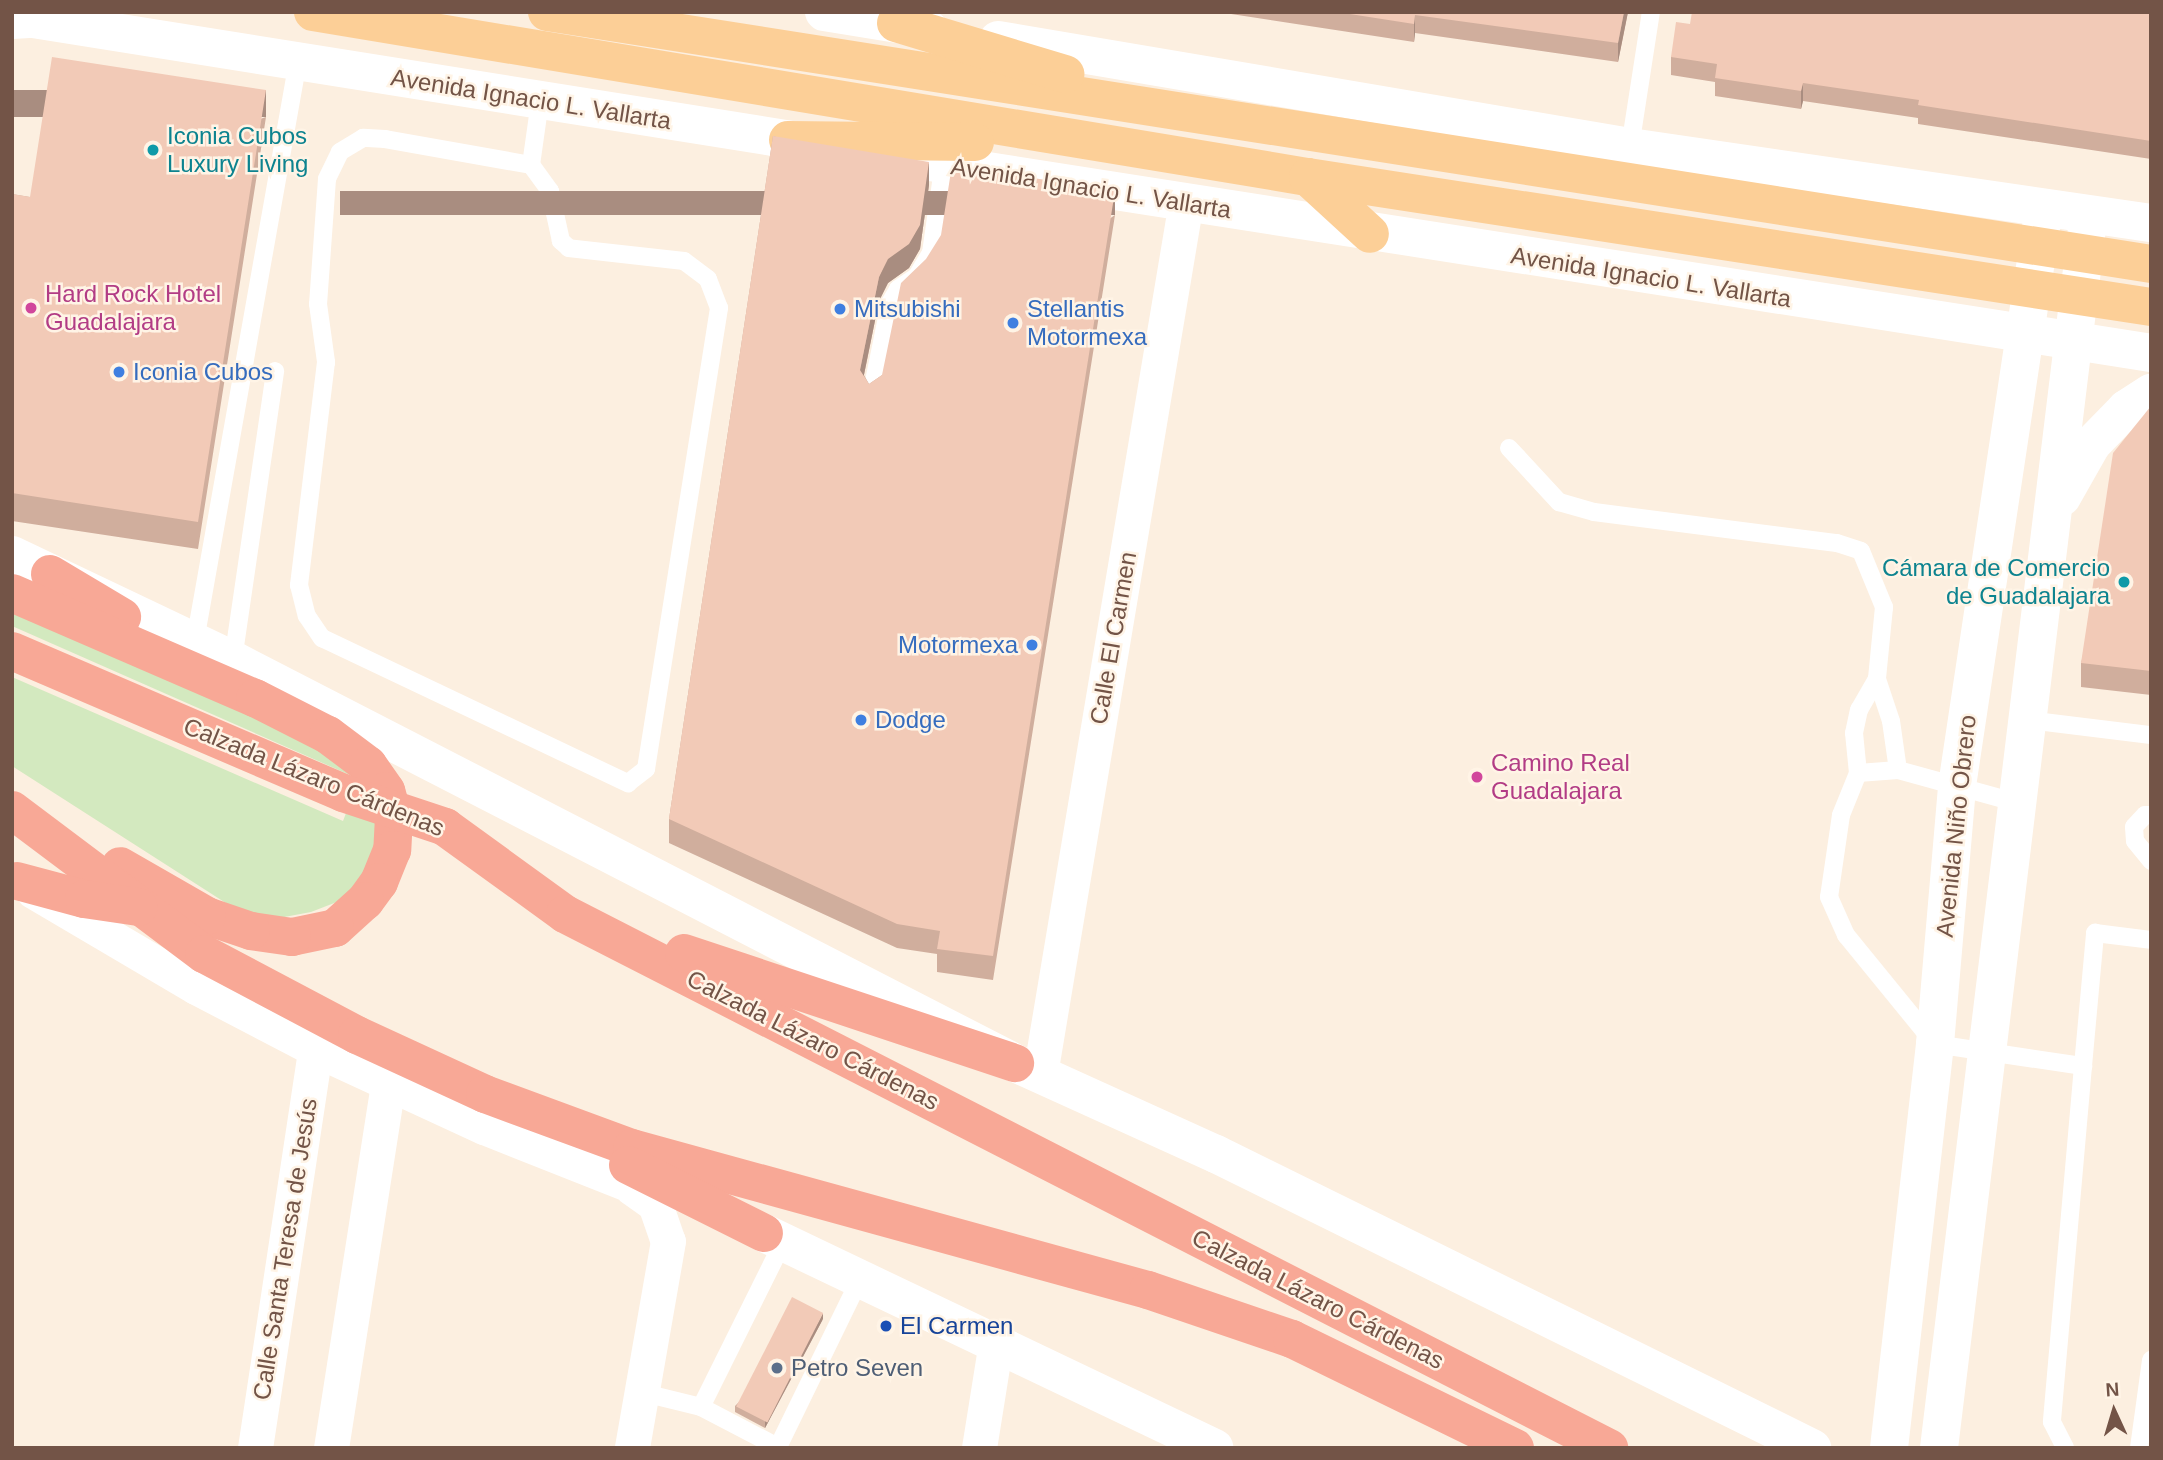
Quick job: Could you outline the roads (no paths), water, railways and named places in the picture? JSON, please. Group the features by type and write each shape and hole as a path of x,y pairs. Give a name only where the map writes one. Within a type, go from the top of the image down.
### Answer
{"highway":[{"path":"50,574 255,698"},
{"path":"12,593 255,698 328,735 368,765 386,790 394,817 392,850 379,882 365,901 335,928 292,937 251,932 207,916 12,804"},
{"name":"Calzada Lázaro Cárdenas","path":"12,651 343,793 445,827 565,914 1609,1448"},
{"name":"Calzada Lázaro Cárdenas","path":"12,810 204,954 357,1035 485,1094 632,1148 1148,1290 1279,1335 1515,1448"},
{"path":"15,879 84,900 141,908"},
{"path":"565,914 1027,1069"},
{"path":"485,1094 774,1237"}],"main road":[{"name":"Avenida Ignacio L. Vallarta","path":"313,12 1100,144 2151,307"},
{"path":"547,12 2151,264"},
{"path":"824,12 1629,147 2151,223"},
{"name":"Avenida Ignacio L. Vallarta","path":"22,20 298,61 1186,202 1370,234 2151,353"},
{"path":"896,23 1208,116"},
{"path":"788,139 1100,144"},
{"path":"1308,177 1370,234"},
{"name":"Avenida Niño Obrero","path":"1889,1448 1935,1044 1957,786 2044,207"},
{"path":"1940,1448 2089,214"},
{"path":"2053,514 2092,444 2126,409 2151,393"},
{"path":"12,555 233,660 1027,1069 1216,1154 1798,1444"},
{"path":"774,1237 1214,1448"}],"street":[{"name":"Calle El Carmen","path":"1027,1069 1186,202"},
{"path":"15,879 196,987 315,1049 626,1184 774,1237"},
{"name":"Calle Santa Teresa de Jesús","path":"255,1448 315,1049"},
{"path":"331,1448 388,1082"},
{"path":"626,1184 655,1204 668,1241 632,1448"},
{"path":"979,1448 996,1342"}],"lane":[{"path":"1629,147 1651,12"},
{"path":"195,641 298,61"},
{"path":"531,165 385,139 363,138 340,152 327,178 318,304 326,362 299,585 307,616 321,638 628,783 646,769 718,301 708,278 684,261 569,248 561,241 551,191 531,165 540,101"},
{"path":"871,396 890,303 898,289 917,276 931,253 941,183 950,165"},
{"path":"233,660 275,371"},
{"path":"1509,448 1559,502 1594,512 1837,543 1861,551 1884,607 1877,680 1891,721 1898,770"},
{"path":"1877,680 1859,710 1854,733 1858,773 1841,816 1829,897 1846,935 1935,1044 2083,1066"},
{"path":"2028,720 2151,735"},
{"path":"1858,773 1898,770 2018,803"},
{"path":"2151,816 2145,815 2134,827 2135,841 2151,861"},
{"path":"2065,1448 2052,1422 2095,933 2151,940"},
{"path":"701,1407 774,1237"},
{"path":"640,1392 701,1407 778,1447 861,1278"},
{"path":"2139,1448 2151,1360"}],"place":[{"name":"Iconia Cubos Luxury Living","path":"153,150"},
{"name":"Hard Rock Hotel Guadalajara","path":"31,308"},
{"name":"Mitsubishi","path":"840,309"},
{"name":"Stellantis Motormexa","path":"1013,323"},
{"name":"Iconia Cubos","path":"119,372"},
{"name":"Cámara de Comercio de Guadalajara","path":"2124,582"},
{"name":"Motormexa","path":"1032,645"},
{"name":"Dodge","path":"861,720"},
{"name":"Camino Real Guadalajara","path":"1477,777"},
{"name":"El Carmen","path":"886,1326"},
{"name":"Petro Seven","path":"777,1368"}]}
